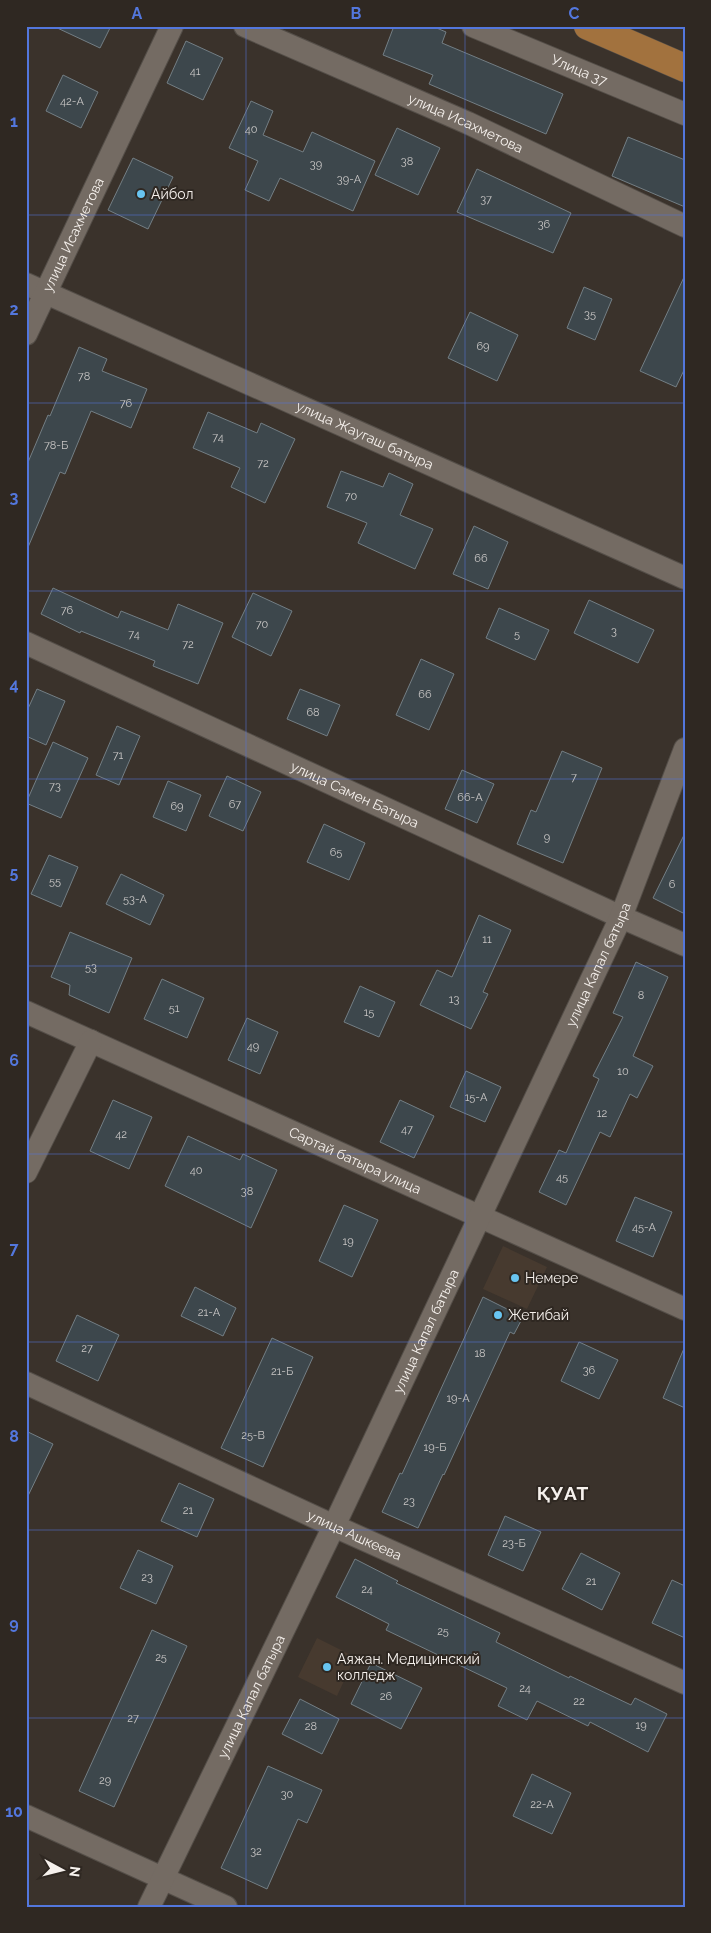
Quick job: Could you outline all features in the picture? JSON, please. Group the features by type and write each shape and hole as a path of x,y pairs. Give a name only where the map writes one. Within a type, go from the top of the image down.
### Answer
{"main road":[{"path":"588,26 685,68"}],"street":[{"name":"улица Исахметова","path":"26,334 35,289 172,26"},
{"name":"улица Исахметова","path":"245,26 468,123 685,226"},
{"name":"Улица 37","path":"474,26 685,114"},
{"name":"улица Жаугаш батыра","path":"35,289 685,578"},
{"name":"улица Самен Батыра","path":"26,643 685,945"},
{"name":"улица Капал батыра","path":"149,1907 334,1526 621,917 685,749"},
{"name":"Сартай батыра улица","path":"26,1012 685,1309"},
{"path":"26,1172 91,1041"},
{"name":"улица Ашкеева","path":"26,1383 334,1526 685,1683"},
{"path":"26,1816 226,1907"}],"shaded area":[{"name":"Немере","path":"503,1246 547,1267 527,1309 483,1289"},
{"name":"Аяжан. Медицинский колледж","path":"317,1638 355,1657 337,1696 298,1677"}],"building":[{"path":"53,26 111,26 100,48"},
{"path":"394,26 432,26 446,32 442,43 563,94 546,134 429,84 433,75 383,55"},
{"path":"186,41 223,58 203,100 167,83"},
{"path":"63,75 98,92 81,128 46,111"},
{"path":"251,101 273,111 263,135 303,152 312,132 375,161 353,211 280,178 269,201 245,190 258,161 229,148"},
{"path":"397,128 440,148 418,195 375,175"},
{"path":"628,137 685,160 685,207 612,176"},
{"name":"Айбол","path":"133,158 173,177 148,229 108,210"},
{"path":"477,169 571,213 553,253 457,212"},
{"path":"685,275 685,368 676,387 640,371"},
{"path":"584,287 612,299 595,340 567,328"},
{"path":"470,312 518,335 497,381 448,358"},
{"path":"79,347 107,359 102,371 147,389 131,428 91,411 65,474 60,472 26,552 26,467"},
{"path":"208,412 257,433 261,423 295,439 265,503 231,487 240,468 193,448"},
{"path":"341,471 383,487 389,473 413,484 400,515 433,529 415,569 358,543 367,523 327,507"},
{"path":"474,526 508,542 488,589 453,574"},
{"path":"53,588 118,618 121,611 168,630 178,604 223,623 198,684 153,666 155,661 81,631 80,633 41,614"},
{"path":"253,593 292,611 271,656 232,637"},
{"path":"589,600 654,630 638,663 574,633"},
{"path":"499,608 549,630 535,660 486,638"},
{"path":"421,659 454,674 429,730 396,715"},
{"path":"37,689 65,701 46,745 26,736 26,713"},
{"path":"300,689 340,705 327,736 287,719"},
{"path":"117,726 140,736 119,785 96,775"},
{"path":"53,742 88,758 61,818 26,803"},
{"path":"562,751 602,768 563,863 517,844 531,810 536,812"},
{"path":"462,770 494,784 477,823 445,809"},
{"path":"227,776 261,792 243,831 209,816"},
{"path":"168,781 201,795 186,831 153,817"},
{"path":"324,824 365,843 349,880 307,862"},
{"path":"685,833 685,914 653,898"},
{"path":"49,855 78,867 61,907 31,894"},
{"path":"121,874 164,895 150,925 106,904"},
{"path":"479,915 511,930 483,992 488,994 471,1029 420,1005 437,970 452,977"},
{"path":"70,932 132,958 109,1013 69,995 70,985 51,977"},
{"path":"636,962 668,977 633,1056 653,1066 637,1098 630,1094 610,1137 600,1132 566,1205 539,1192 559,1150 566,1153 599,1079 593,1076 623,1017 613,1013"},
{"path":"162,979 204,998 187,1038 144,1019"},
{"path":"360,986 395,1002 379,1037 344,1022"},
{"path":"247,1018 278,1032 260,1074 228,1060"},
{"path":"466,1071 501,1087 485,1122 450,1107"},
{"path":"113,1100 152,1117 129,1169 90,1151"},
{"path":"400,1100 434,1116 414,1158 380,1142"},
{"path":"188,1136 240,1160 243,1154 277,1170 251,1228 165,1186"},
{"path":"635,1197 672,1212 653,1257 616,1241"},
{"path":"344,1205 378,1220 352,1277 319,1261"},
{"path":"195,1287 236,1308 223,1336 181,1316"},
{"path":"483,1297 523,1317 514,1334 510,1332 418,1528 382,1512 400,1473 402,1474"},
{"path":"77,1315 119,1335 98,1381 56,1361"},
{"path":"272,1338 313,1357 263,1467 221,1448"},
{"path":"579,1342 618,1360 599,1399 561,1381"},
{"path":"685,1346 685,1408 663,1398"},
{"path":"26,1431 53,1444 26,1500"},
{"path":"179,1483 214,1499 197,1537 161,1521"},
{"path":"505,1516 541,1532 523,1571 488,1555"},
{"path":"138,1550 173,1566 156,1604 120,1588"},
{"path":"581,1553 620,1573 602,1610 562,1589"},
{"path":"355,1559 398,1581 396,1583 500,1633 496,1642 569,1678 570,1676 631,1705 635,1698 667,1714 648,1752 590,1722 588,1726 537,1701 527,1720 498,1706 507,1688 386,1630 389,1624 336,1597"},
{"path":"672,1580 685,1586 685,1638 652,1623"},
{"path":"152,1630 187,1646 114,1807 79,1791"},
{"path":"371,1663 422,1688 401,1729 351,1704"},
{"path":"300,1699 339,1719 322,1754 282,1734"},
{"path":"268,1766 322,1790 307,1823 298,1819 267,1889 221,1868"},
{"path":"532,1774 571,1793 552,1834 513,1816"}],"place":[{"name":"Айбол","path":"141,194"},
{"name":"Немере","path":"515,1278"},
{"name":"Жетибай","path":"498,1315"},
{"name":"Аяжан. Медицинский колледж","path":"327,1667"}],"district":[{"name":"ҚУАТ","path":"563,1493"}]}
